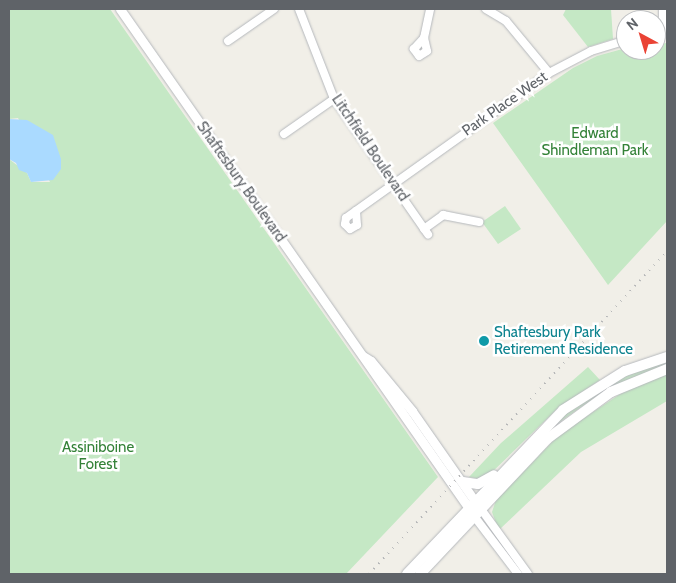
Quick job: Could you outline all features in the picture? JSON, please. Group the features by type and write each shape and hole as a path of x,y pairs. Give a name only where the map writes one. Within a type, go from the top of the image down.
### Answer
{"main road":[{"path":"463,482 484,482 520,454 574,402 625,371 667,357"},
{"path":"407,574 547,439 580,412 611,392 667,369"},
{"path":"420,574 520,454"}],"street":[{"name":"Shaftesbury Boulevard","path":"120,9 362,356 366,365 475,509"},
{"path":"125,9 130,23"},
{"path":"228,41 274,9"},
{"name":"Litchfield Boulevard","path":"299,9 334,99 426,232 443,215 479,222"},
{"path":"424,38 430,9"},
{"path":"486,9 506,21 549,73"},
{"name":"Park Place West","path":"356,211 549,73 591,50 616,43"},
{"path":"284,134 334,99"},
{"name":"Shaftesbury Boulevard","path":"362,356 371,361 412,411 463,482 475,509"},
{"path":"475,509 518,574"},
{"path":"475,509 528,574"}],"green space":[{"name":"Assiniboine Forest","path":"9,9 110,9 438,477 346,574 9,574 9,159 27,173 31,182 50,182 18,118 9,119"},
{"path":"566,9 611,9 613,39 588,47 563,15"},
{"name":"Edward Shindleman Park","path":"666,43 667,221 608,285 493,123 573,68 597,56 616,51 616,60 666,60"},
{"path":"505,206 521,229 498,244 482,222"},
{"path":"667,360 667,365 597,396 551,428 567,412 617,380"},
{"path":"588,367 600,380 558,408 488,476 481,479 469,477 501,443"},
{"path":"667,374 667,401 581,452 500,529 497,526 492,512 496,500 560,434 623,392"}],"water":[{"path":"9,119 27,120 53,135 61,159 61,169 53,180 31,182 27,173 19,170 16,163 9,159"}],"railway":[{"path":"369,574 667,251"}],"place":[{"name":"Shaftesbury Park Retirement Residence","path":"484,341"}]}
